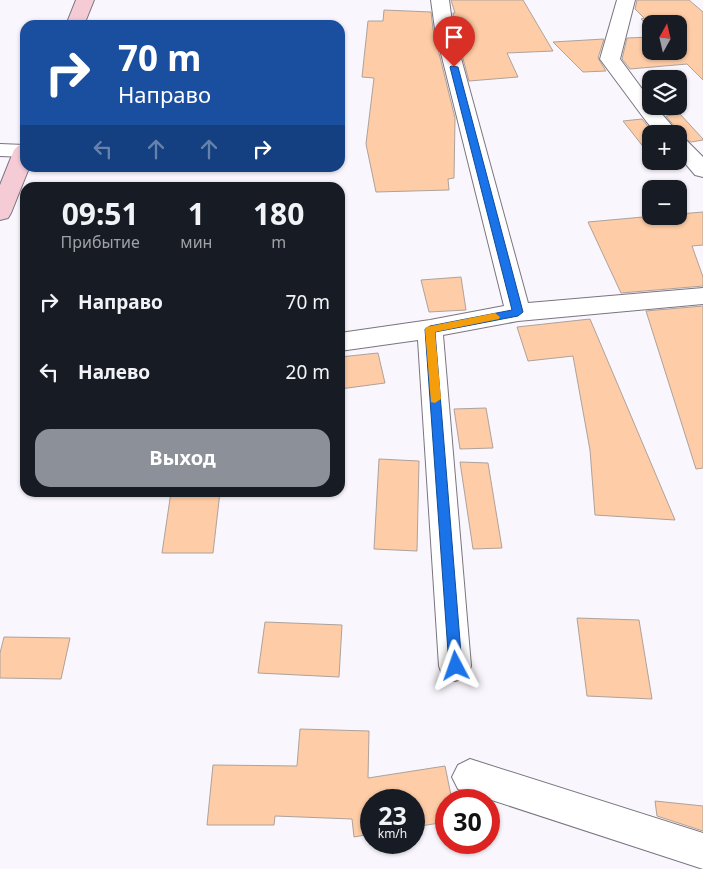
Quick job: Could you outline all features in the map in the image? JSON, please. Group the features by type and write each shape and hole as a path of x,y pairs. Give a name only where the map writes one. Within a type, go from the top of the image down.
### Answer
{"street":[{"path":"77,20 85,0"},
{"path":"440,0 444,29 518,312"},
{"path":"626,0 610,59 660,125"},
{"path":"0,150 20,150"},
{"path":"687,153 703,170"},
{"path":"0,213 20,163"},
{"path":"345,341 430,329 518,312 703,296"},
{"path":"430,329 456,666"},
{"path":"470,777 703,851"}],"building":[{"path":"451,0 523,0 553,51 507,53 518,77 469,81 455,29 453,13 455,13"},
{"path":"637,0 689,0 703,12 703,80 687,64 630,69 622,59 627,38 642,37 642,60 688,60 688,15 642,16 635,9"},
{"path":"384,10 431,12 433,29 455,118 454,178 448,179 449,190 376,192 366,144 374,78 362,77 368,21 383,21"},
{"path":"604,39 598,58 606,71 583,72 553,42"},
{"path":"681,115 703,140 691,142 687,140 687,125 673,125 666,116"},
{"path":"642,119 647,125 642,125 642,145 623,121"},
{"path":"703,212 703,245 692,246 703,277 703,286 621,293 588,222 642,217 642,225 687,225 687,213"},
{"path":"461,277 466,310 429,312 421,280"},
{"path":"703,306 703,468 696,469 646,311"},
{"path":"590,319 675,520 595,515 590,450 573,356 528,361 517,327"},
{"path":"378,353 385,383 345,388 345,356"},
{"path":"486,408 493,448 460,449 454,409"},
{"path":"379,459 419,461 417,551 374,549"},
{"path":"460,462 488,463 502,548 473,549"},
{"path":"170,497 219,497 213,553 162,553"},
{"path":"577,618 639,620 652,699 587,696"},
{"path":"265,622 342,625 339,677 258,673"},
{"path":"4,637 70,638 61,679 0,678 0,653"},
{"path":"300,729 369,731 368,778 445,766 450,789 435,789 435,824 425,825 425,789 360,789 360,836 354,837 352,819 275,816 274,825 207,825 213,765 297,766"},
{"path":"655,801 703,806 703,831 657,816"}],"slow traffic":[{"path":"435,399 430,329 495,317"}],"route":[{"path":"454,67 518,312 430,329 456,666"}]}
